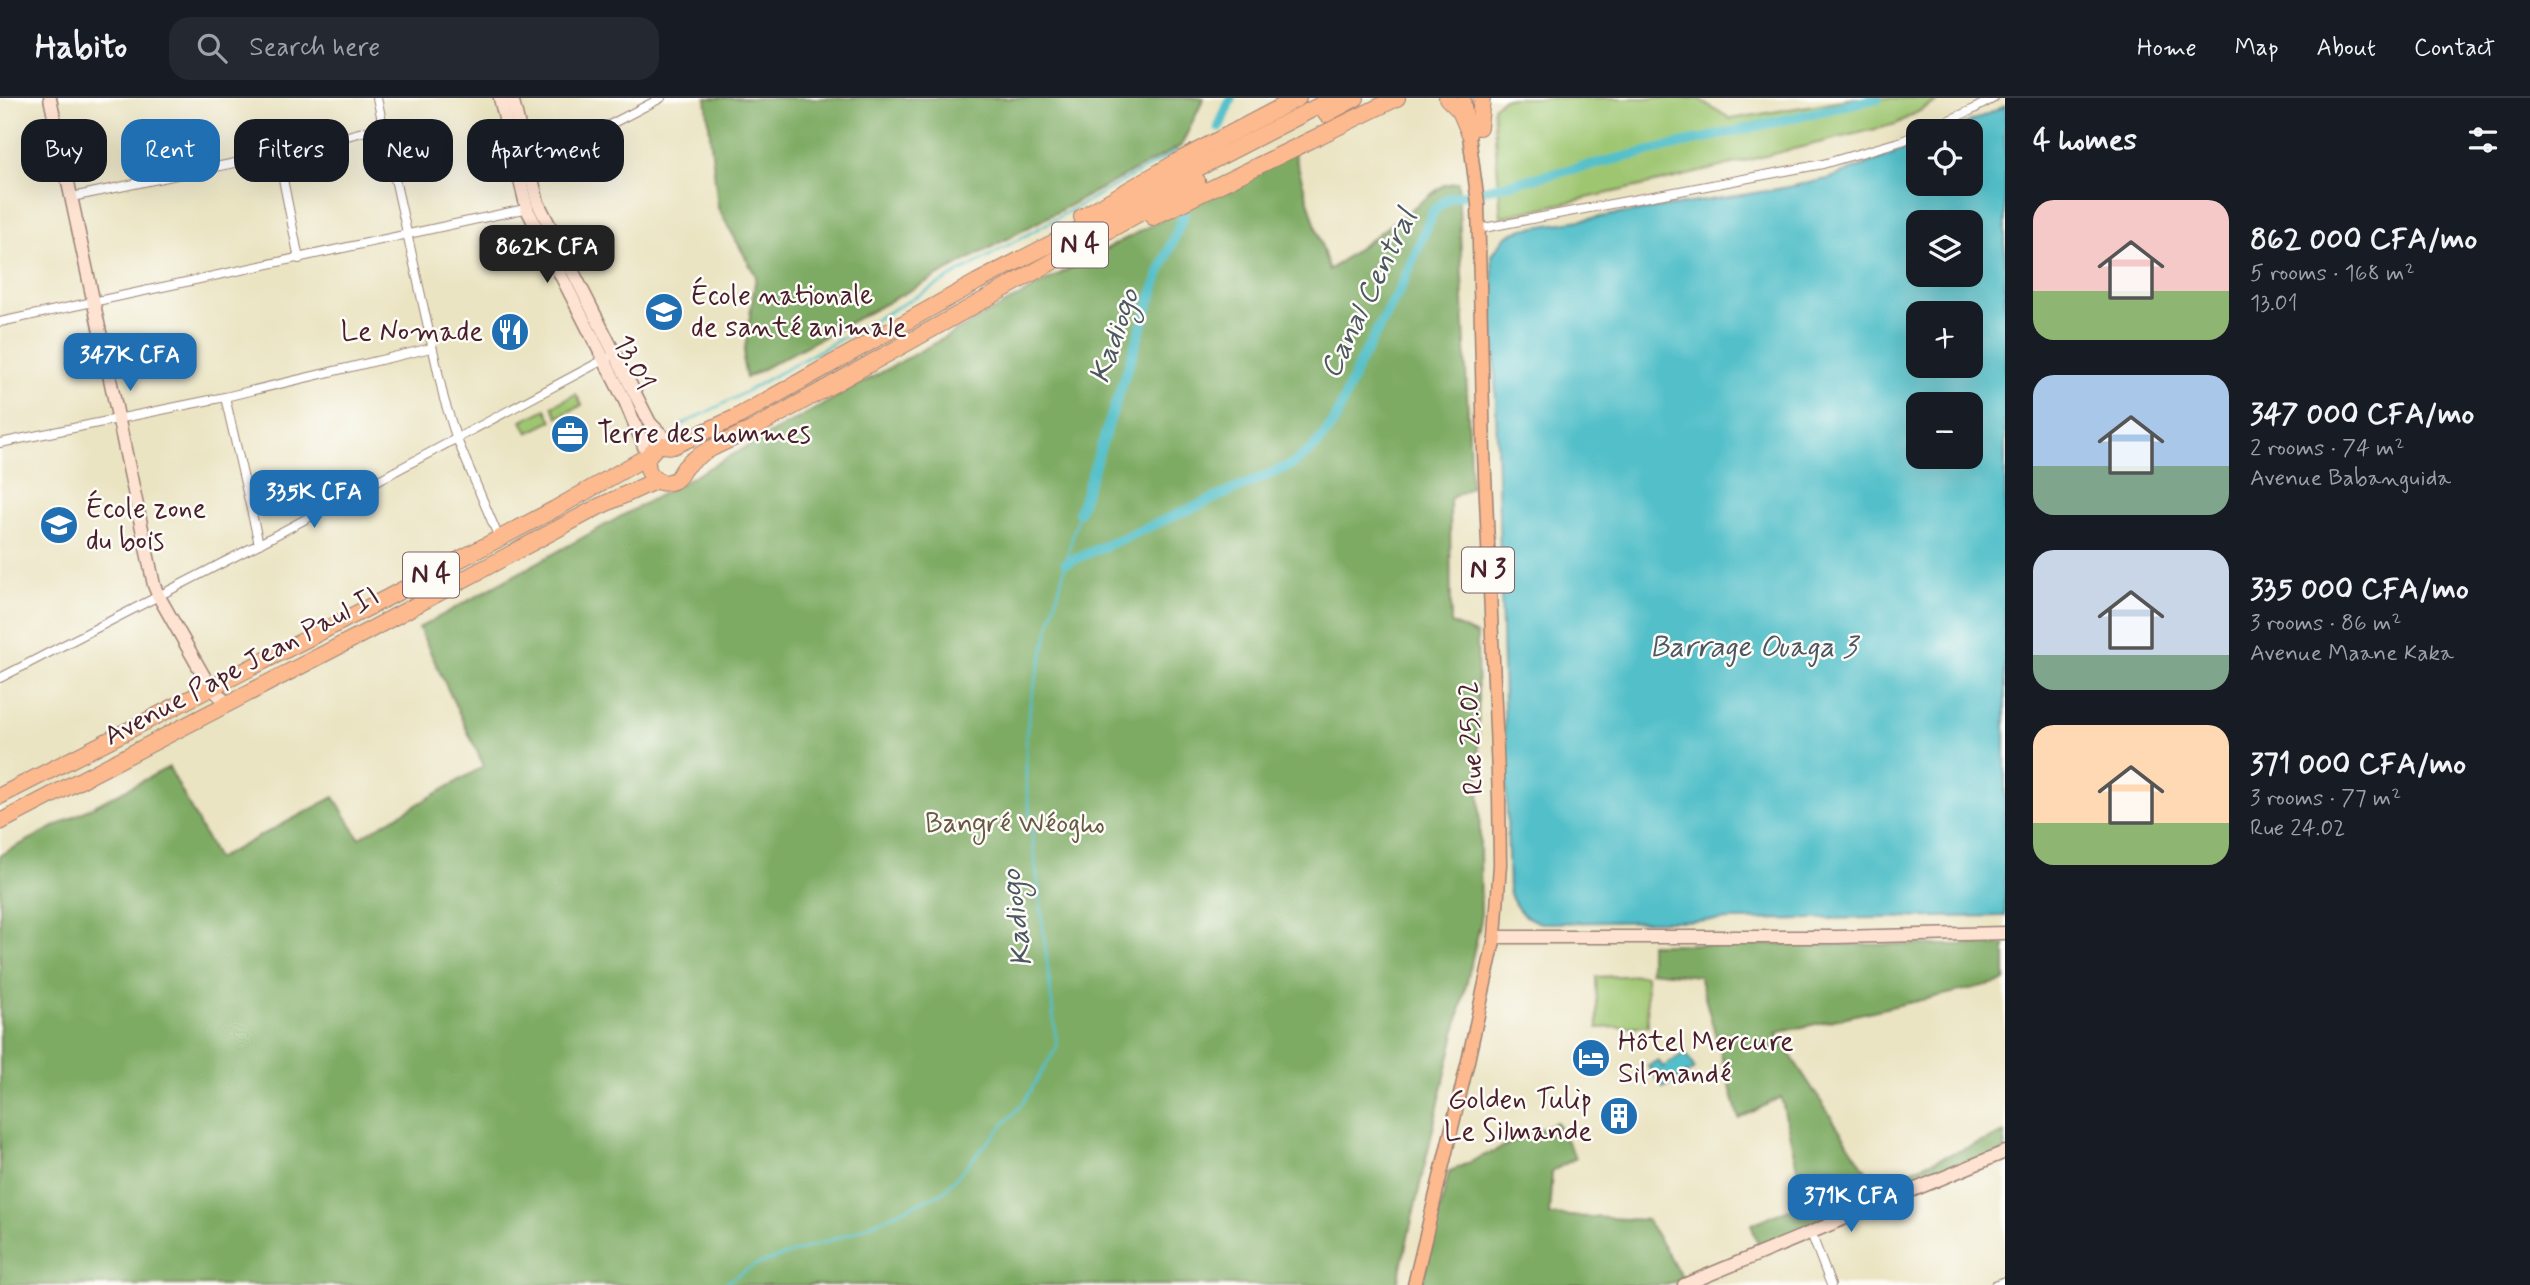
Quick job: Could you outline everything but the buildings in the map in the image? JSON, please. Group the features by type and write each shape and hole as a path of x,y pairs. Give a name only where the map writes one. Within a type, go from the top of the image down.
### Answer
{"highway":[{"path":"977,282 1182,159 1298,98"},
{"name":"N 4","path":"977,282 1334,98"},
{"name":"N 4","path":"982,302 1179,191 1356,98"},
{"path":"1447,98 1474,130"},
{"path":"1474,130 1482,98"},
{"path":"982,302 1396,99"},
{"name":"Avenue Pape Jean Paul II","path":"0,796 555,509 648,456 656,447 673,446 735,418 977,282"},
{"name":"Avenue Pape Jean Paul II","path":"0,822 598,507 657,480 674,481 684,466 710,450 982,302"},
{"path":"673,446 682,454 684,466"},
{"path":"648,456 648,470 657,480"}],"main road":[{"name":"Rue 25.02","path":"1464,98 1474,130"},
{"name":"Rue 25.02","path":"1414,1285 1495,937 1500,864 1474,130 1476,98"}],"street":[{"path":"50,98 158,596 210,687 228,704"},
{"path":"377,98 381,119"},
{"name":"13.01","path":"500,98 532,206 609,357 648,456"},
{"name":"13.01","path":"512,98 517,119"},
{"path":"621,119 661,98"},
{"path":"1951,119 1994,98"},
{"path":"1478,229 1823,164 1906,139"},
{"path":"72,197 234,163"},
{"path":"284,182 299,259"},
{"path":"395,182 430,348 456,437 499,538"},
{"name":"13.01","path":"530,182 532,206"},
{"path":"0,323 408,236 532,206"},
{"path":"0,443 225,397 430,348"},
{"path":"0,678 259,544 609,357"},
{"name":"13.01","path":"609,357 650,423 673,446"},
{"path":"225,397 259,544"},
{"path":"1495,937 1824,937 2005,933"},
{"path":"1684,1285 2005,1152"},
{"path":"1811,1233 1831,1285"},
{"path":"1995,1285 2005,1281"}],"green space":[{"path":"706,98 1204,98 1181,146 746,378 743,362 756,276 718,208"},
{"path":"1504,98 1697,98 1731,119 1854,98 1943,98 1896,124 1659,182 1501,217 1493,107"},
{"name":"Bangré Wéogho","path":"1293,150 1329,270 1444,185 1458,182 1471,487 1450,499 1451,623 1477,635 1481,920 1397,1285 0,1285 0,855 169,767 217,859 334,797 359,838 484,766 419,628 1074,266"},
{"path":"576,394 582,405 558,417 552,406"},
{"path":"546,409 552,421 528,433 522,421"},
{"path":"1650,944 2005,945 2005,981 1776,1033 1875,1184 2005,1133 2005,1152 1759,1248 1751,1224 1805,1203 1781,1097 1739,1119 1699,976 1650,971"},
{"path":"1646,975 1648,1026 1598,1028 1596,977"},
{"path":"1556,1122 1576,1158 1552,1171 1549,1215 1647,1220 1683,1279 1667,1285 1422,1285 1449,1172"}],"water":[{"name":"Barrage Ouaga 3","path":"2005,106 2005,916 1541,923 1520,912 1509,891 1492,255 1506,236 1523,229 1828,179 1906,149 1906,196 1983,196 1983,119 1976,119"},
{"path":"1685,1053 1695,1069 1663,1088 1648,1066 1658,1060 1663,1067"}],"waterway":[{"name":"Kadiogo","path":"1219,127 1231,98"},
{"name":"Canal Central","path":"1066,563 1293,464 1317,445 1335,420 1361,360 1400,289 1434,210 1449,198 1878,98"},
{"path":"683,424 731,400 1177,151"},
{"name":"Kadiogo","path":"1079,512 1160,272 1184,214"},
{"name":"Kadiogo","path":"722,1285 753,1266 852,1233 943,1192 1023,1103 1057,1047 1026,781 1026,737 1031,699 1079,512"}],"place":[{"name":"École nationale de santé animale","path":"664,312"},
{"name":"Le Nomade","path":"510,332"},
{"name":"Terre des hommes","path":"570,434"},
{"name":"École zone du bois","path":"59,525"},
{"name":"Hôtel Mercure Silmandé","path":"1591,1058"},
{"name":"Golden Tulip Le Silmande","path":"1619,1116"}]}
